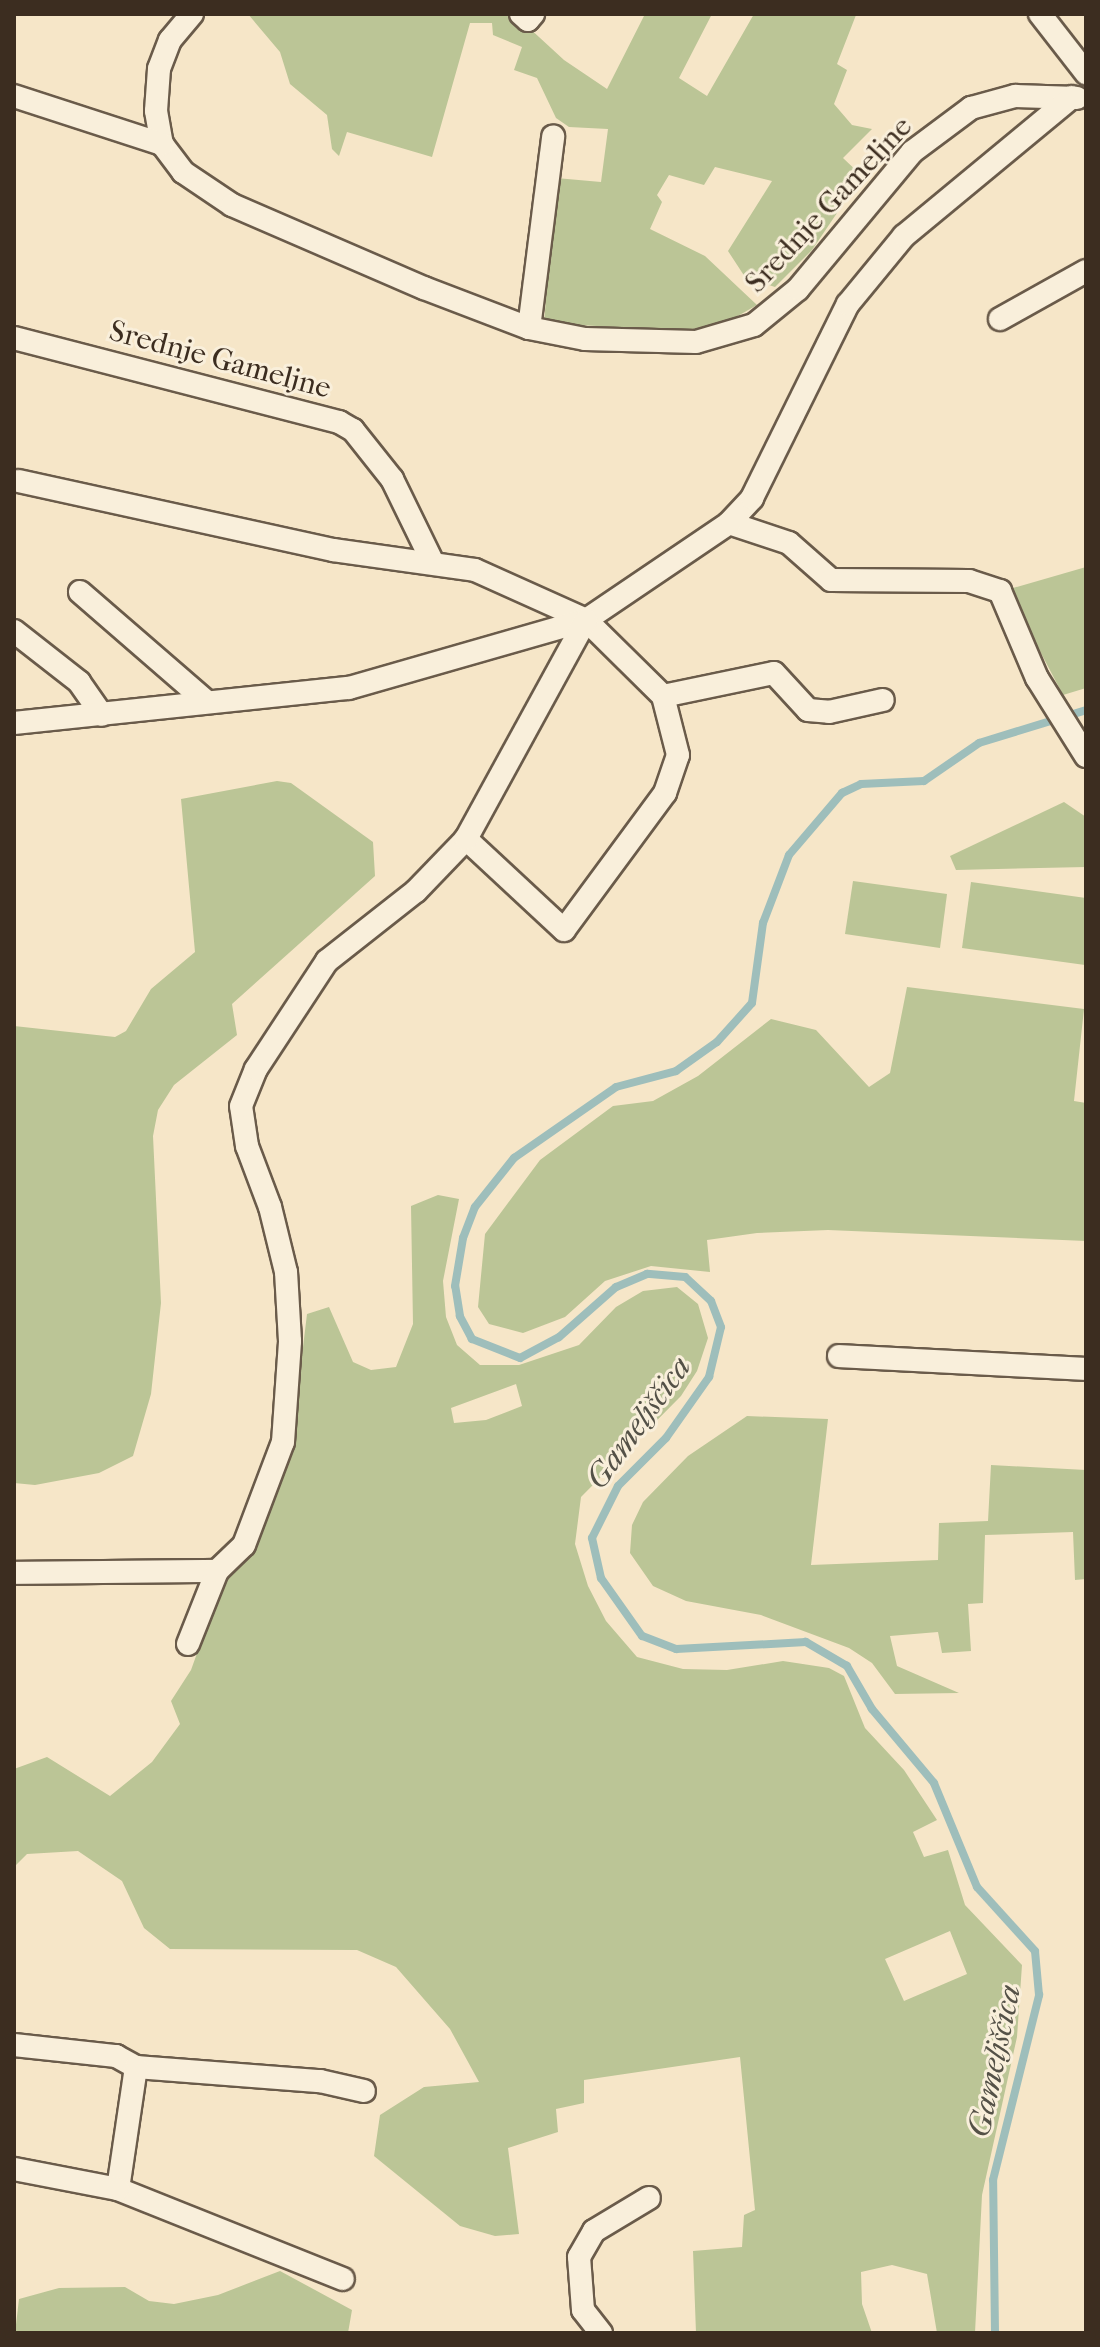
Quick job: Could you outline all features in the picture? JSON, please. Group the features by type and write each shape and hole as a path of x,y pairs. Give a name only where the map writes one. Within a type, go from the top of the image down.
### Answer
{"street":[{"path":"14,96 162,144 156,111 159,69 170,40 192,14"},
{"path":"521,14 528,20 533,14"},
{"path":"1040,14 1086,73"},
{"name":"Srednje Gameljne","path":"162,144 183,172 232,205 529,328 643,344 696,342 754,325 798,289 912,152 971,108 1015,96 1079,98"},
{"name":"Srednje Gameljne","path":"14,723 349,688 586,620 729,523 752,498 848,304 904,236 1079,98"},
{"path":"529,328 553,137"},
{"path":"1000,319 1086,271"},
{"name":"Srednje Gameljne","path":"14,338 339,422 353,430 392,479 432,561"},
{"path":"19,481 333,550 432,561 475,570 586,620 663,696 678,755 665,793 564,930 466,839"},
{"path":"729,523 789,543 831,580 969,581 1000,591 1037,678 1080,749"},
{"path":"80,592 206,701"},
{"name":"Srednje Gameljne","path":"188,1644 217,1571 244,1545 268,1493 283,1442 290,1341 286,1272 270,1207 247,1146 241,1106 256,1069 327,961 416,891 466,839 586,620"},
{"path":"14,631 79,682 102,715"},
{"path":"663,696 774,673 808,710 829,712 883,700"},
{"path":"839,1356 1086,1369"},
{"path":"14,1573 217,1571"},
{"path":"14,2045 116,2056 136,2067 320,2081 364,2091"},
{"path":"118,2189 136,2067"},
{"path":"14,2169 118,2189 343,2279"},
{"path":"601,2333 583,2310 579,2257 594,2231 649,2198"}],"green space":[{"path":"248,14 514,14 564,60 607,89 645,14 712,14 679,78 707,96 754,14 883,14 856,15 837,64 847,70 834,104 852,125 872,129 843,158 862,176 812,250 775,287 745,277 728,251 772,181 715,167 704,185 669,175 657,195 662,202 650,229 705,256 757,305 729,321 684,331 544,323 556,178 601,182 608,129 569,127 556,118 537,78 514,70 522,47 493,35 492,23 470,23 432,157 347,132 339,156 332,149 327,115 290,84 280,52"},
{"path":"1086,567 1086,688 1063,695 1011,596 1013,588"},
{"path":"277,781 291,783 373,842 375,876 232,1004 237,1035 174,1085 158,1110 153,1136 161,1303 151,1394 133,1456 99,1473 35,1485 14,1483 14,1026 115,1037 126,1031 151,989 195,952 181,799"},
{"path":"1064,802 1086,817 1086,867 956,870 950,856"},
{"path":"853,881 947,894 940,948 845,934"},
{"path":"971,882 1086,898 1085,965 962,948"},
{"path":"907,987 1084,1009 1074,1101 1086,1103 1086,1241 828,1230 757,1233 707,1240 710,1272 651,1266 605,1281 565,1317 523,1333 489,1324 478,1307 485,1234 540,1160 613,1106 653,1101 698,1076 771,1019 816,1030 869,1087 890,1073"},
{"path":"438,1195 459,1199 443,1281 446,1317 457,1345 480,1365 519,1365 579,1345 616,1307 643,1291 677,1287 698,1304 708,1338 697,1371 681,1396 581,1497 575,1544 588,1586 606,1621 637,1657 683,1669 727,1670 783,1661 829,1668 844,1676 865,1728 904,1770 937,1820 913,1832 924,1857 948,1850 965,1905 1022,1965 1017,2037 982,2195 975,2333 937,2333 927,2274 892,2265 861,2272 862,2304 872,2333 696,2333 693,2251 742,2247 744,2215 755,2210 740,2057 584,2080 584,2103 556,2109 558,2132 508,2148 519,2234 495,2236 460,2226 374,2156 380,2115 424,2087 479,2082 450,2029 396,1967 357,1950 170,1949 144,1928 122,1881 78,1851 27,1854 14,1867 14,1769 47,1757 110,1796 152,1762 180,1724 171,1701 191,1670 222,1584 244,1561 293,1430 307,1314 329,1307 353,1362 371,1370 396,1367 413,1324 411,1206","holes":["516,1384 522,1406 486,1420 454,1423 451,1408","950,1931 967,1974 904,2001 885,1959"]},
{"path":"747,1416 828,1419 811,1565 938,1560 939,1523 988,1521 991,1465 1086,1470 1086,1579 1075,1580 1073,1532 985,1535 983,1603 968,1604 971,1651 942,1653 938,1632 890,1636 897,1666 959,1693 895,1694 872,1663 849,1648 761,1615 686,1601 653,1586 630,1553 632,1525 643,1502 688,1456"},
{"path":"280,2271 352,2310 348,2333 15,2333 19,2299 59,2288 125,2287 149,2301 174,2304 218,2295"}],"waterway":[{"name":"Gameljščica","path":"995,2333 993,2180 1039,1995 1035,1951 977,1887 934,1783 872,1709 847,1666 806,1642 676,1649 642,1636 601,1578 592,1538 618,1486 666,1438 709,1377 721,1327 711,1301 685,1277 647,1274 616,1287 559,1337 520,1358 472,1339 460,1316 455,1286 463,1238 475,1207 514,1158 616,1087 676,1071 717,1042 752,1003 763,923 789,855 842,793 861,784 924,781 979,743 1086,710"}]}
